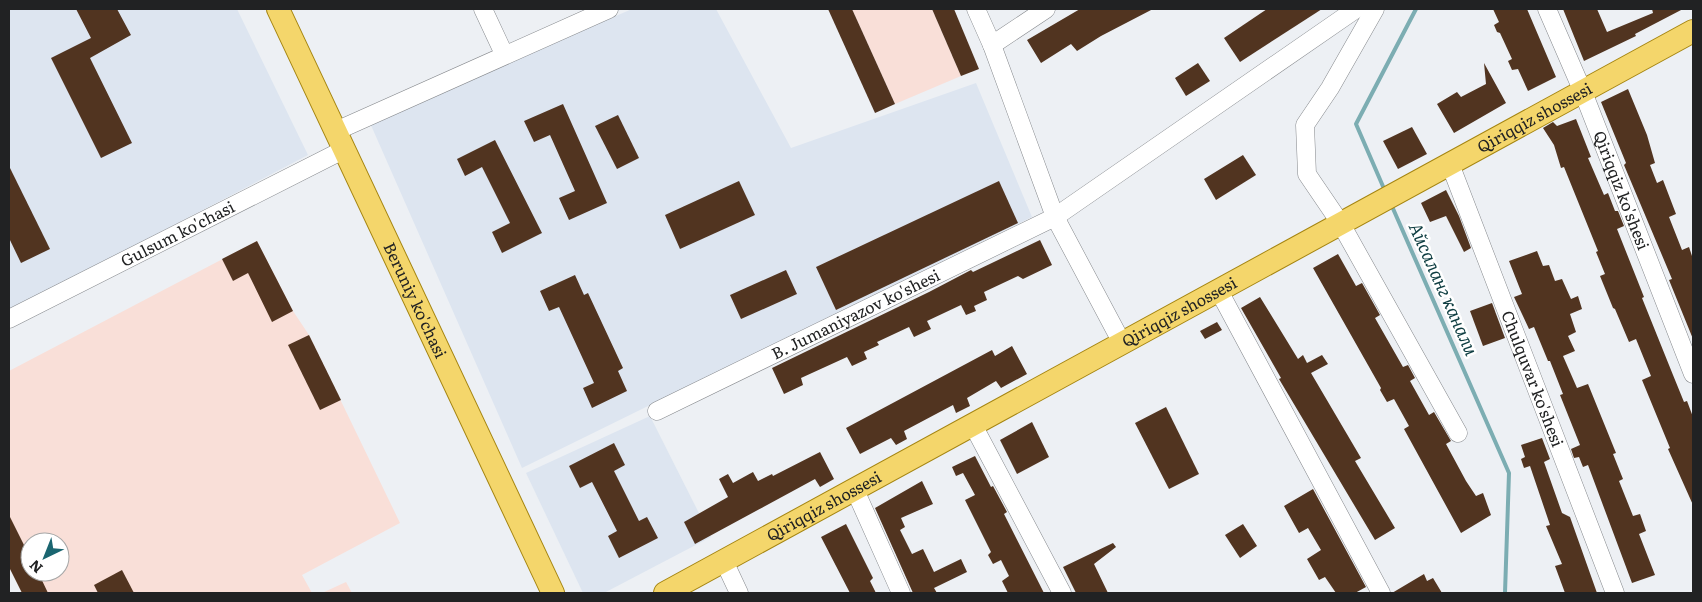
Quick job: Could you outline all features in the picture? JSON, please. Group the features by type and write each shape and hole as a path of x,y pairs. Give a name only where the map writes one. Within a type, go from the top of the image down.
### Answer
{"main road":[{"name":"Beruniy ko'chasi","path":"278,9 553,593"},
{"name":"Qiriqqiz shossesi","path":"665,593 1693,31"}],"street":[{"path":"483,9 504,54"},
{"name":"Gulsum ko'chasi","path":"9,319 504,54 609,9"},
{"path":"976,9 992,45 1055,217 1122,344"},
{"path":"992,45 1046,9"},
{"name":"B. Jumaniyazov ko'shesi","path":"657,411 1055,217 1356,9"},
{"path":"1375,9 1330,88 1305,125 1307,174 1341,224 1458,433"},
{"name":"Qiriqqiz ko'shesi","path":"1547,9 1583,92 1693,374"},
{"name":"Chulquvar ko'shesi","path":"1450,164 1615,593"},
{"path":"1219,291 1381,593"},
{"path":"973,425 1062,593"},
{"path":"855,490 901,593"},
{"path":"724,561 739,593"}],"shaded area":[{"path":"9,9 237,9 308,155 9,311"},
{"path":"632,9 716,9 791,148 976,83 1032,217 522,468 370,123"},
{"path":"852,9 932,9 961,76 895,104"},
{"path":"257,241 293,311 309,335 400,523 302,575 312,593 22,593 9,567 9,371"},
{"path":"650,416 711,537 604,593 583,593 526,473"},
{"path":"346,582 352,593 322,593"}],"building":[{"path":"76,9 117,9 131,35 90,58 132,143 101,158 51,58 91,38"},
{"path":"828,9 852,9 895,104 875,113"},
{"path":"932,9 954,9 979,69 961,76"},
{"path":"1080,9 1153,9 1101,36 1077,51 1071,44 1041,63 1027,40"},
{"path":"1267,9 1322,9 1240,62 1224,38"},
{"path":"1493,9 1527,9 1556,77 1528,91 1518,69 1512,70 1508,61 1512,59 1500,33 1497,32 1494,25 1499,22"},
{"path":"1563,9 1597,9 1607,32 1653,13 1652,9 1683,9 1635,34 1636,36 1584,61"},
{"path":"1198,63 1210,81 1186,96 1175,78"},
{"path":"1484,63 1506,103 1454,133 1437,104 1457,92 1461,97 1486,84"},
{"path":"1628,89 1647,135 1655,163 1650,165 1657,183 1663,180 1676,214 1669,217 1682,250 1689,247 1693,259 1693,339 1669,280 1672,279 1624,165 1626,163 1601,102"},
{"path":"563,104 607,203 569,220 559,198 575,191 550,135 534,142 524,121"},
{"path":"618,115 639,158 617,169 595,126"},
{"path":"1576,119 1591,157 1588,158 1604,195 1608,193 1615,211 1618,211 1624,226 1617,229 1673,375 1684,402 1687,401 1693,417 1693,505 1668,449 1670,448 1642,380 1651,376 1636,339 1629,342 1613,308 1600,276 1605,274 1596,252 1598,251 1564,167 1561,168 1554,145 1543,128 1553,122 1557,126"},
{"path":"1412,127 1427,154 1398,169 1383,141"},
{"path":"495,140 542,233 502,253 492,232 510,223 482,167 465,176 457,159"},
{"path":"1243,155 1256,175 1216,200 1204,179"},
{"path":"9,166 50,249 21,263 9,238"},
{"path":"739,181 755,215 680,249 665,215"},
{"path":"999,181 1018,223 836,310 816,267"},
{"path":"1446,190 1459,216 1471,248 1464,252 1446,216 1430,222 1421,203"},
{"path":"1040,240 1052,265 1023,279 1018,276 984,292 987,300 974,306 976,311 966,315 961,305 927,321 931,329 914,337 909,327 877,342 879,345 864,352 867,359 852,366 847,357 801,378 803,385 784,394 772,368 971,270 973,272"},
{"path":"257,241 293,311 272,322 248,273 233,281 222,259"},
{"path":"1537,251 1543,266 1549,265 1555,281 1562,279 1571,299 1578,296 1582,309 1570,314 1576,332 1568,336 1575,351 1563,356 1577,388 1588,384 1616,453 1613,454 1623,479 1619,481 1633,516 1640,514 1646,531 1639,534 1655,575 1632,583 1588,465 1583,467 1579,457 1574,458 1571,449 1580,445 1560,395 1563,394 1550,361 1548,361 1534,327 1529,329 1514,297 1522,294 1509,261"},
{"path":"1338,254 1356,286 1362,283 1380,315 1375,318 1403,367 1408,365 1415,378 1410,381 1429,415 1434,412 1451,441 1446,444 1466,481 1476,496 1483,493 1491,515 1461,533 1404,429 1409,426 1394,399 1387,402 1380,390 1381,388 1313,268"},
{"path":"786,270 797,294 741,319 730,295"},
{"path":"575,275 584,295 588,293 623,368 618,371 627,391 592,408 583,388 594,383 559,307 549,311 540,291"},
{"path":"1260,297 1298,359 1303,355 1307,363 1322,355 1328,364 1311,373 1361,458 1355,461 1395,528 1375,540 1279,379 1281,378 1241,308"},
{"path":"1492,303 1505,338 1483,346 1470,311"},
{"path":"1217,322 1222,330 1205,339 1200,331"},
{"path":"309,335 341,400 320,410 288,345"},
{"path":"1012,346 1027,374 1001,388 996,381 967,398 970,406 956,413 953,405 904,431 907,439 896,445 891,438 860,454 846,428 992,350 995,356"},
{"path":"1166,407 1199,474 1169,489 1135,423"},
{"path":"1032,422 1049,457 1017,474 1000,440"},
{"path":"1542,438 1550,459 1544,462 1562,513 1570,517 1597,593 1565,593 1555,566 1562,564 1546,526 1550,525 1530,466 1524,468 1521,459 1525,457 1521,445"},
{"path":"614,443 625,465 614,471 639,521 647,517 658,538 619,558 608,536 617,531 592,482 580,488 569,466"},
{"path":"820,452 834,479 820,487 815,479 695,544 684,522 728,497 719,479 728,474 733,483 753,472 758,481 772,474 773,476"},
{"path":"975,456 1007,512 1004,514 1044,593 1008,593 1002,581 1009,576 1001,560 993,564 988,555 991,552 965,500 975,495 963,473 956,476 952,467"},
{"path":"922,481 933,504 901,518 905,527 900,530 912,554 923,549 934,572 961,559 967,572 934,588 937,593 913,593 875,508"},
{"path":"1313,489 1366,587 1355,593 1336,593 1325,577 1319,580 1307,559 1321,550 1308,528 1299,533 1284,506"},
{"path":"9,515 20,537 20,582 43,582 48,593 22,593 9,567"},
{"path":"846,524 873,578 870,581 876,593 850,593 821,537"},
{"path":"1243,524 1257,546 1240,558 1225,535"},
{"path":"1113,543 1116,547 1094,564 1108,593 1076,593 1063,567"},
{"path":"122,570 134,593 98,593 94,585"},
{"path":"1424,574 1427,581 1433,578 1442,593 1392,593"}],"waterway":[{"name":"Айсаланг канали","path":"1385,191 1356,124 1416,9"},
{"name":"Айсаланг канали","path":"1391,204 1509,473 1505,593"}]}
